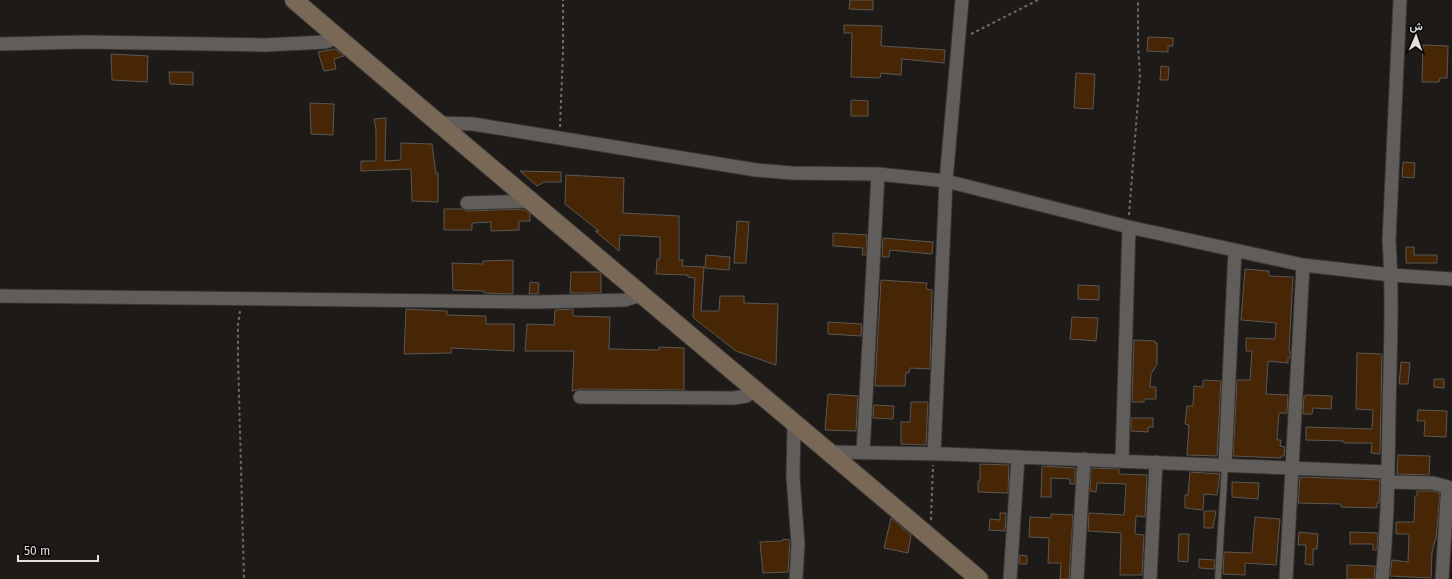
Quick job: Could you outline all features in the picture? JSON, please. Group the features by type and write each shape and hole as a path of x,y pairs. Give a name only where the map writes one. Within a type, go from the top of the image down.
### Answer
{"street":[{"path":"294,0 641,295 979,579"},
{"path":"934,454 946,181 962,0"},
{"path":"1382,579 1385,555 1388,477 1391,330 1391,275 1388,241 1400,0"},
{"path":"0,44 84,42 265,45 326,42 338,37"},
{"path":"438,123 473,124 756,170 792,173 878,174 946,181 1129,227 1303,265 1391,275 1452,279"},
{"path":"863,453 878,174"},
{"path":"467,203 532,202"},
{"path":"1122,461 1129,227"},
{"path":"1225,465 1235,250"},
{"path":"1286,579 1303,265"},
{"path":"0,296 241,300 536,302 625,300 641,295"},
{"path":"580,397 734,398 746,396 755,390"},
{"path":"794,423 793,478 798,544 796,579"},
{"path":"829,452 1084,459 1293,468 1434,483 1448,487 1449,514 1442,579"},
{"path":"1010,579 1018,457"},
{"path":"1077,579 1084,459"},
{"path":"1150,579 1156,462"}],"lane":[{"path":"1218,579 1225,465"}],"path":[{"path":"559,138 563,52 563,0"},
{"path":"959,40 1038,0"},
{"path":"1129,227 1139,104 1140,75 1138,0"},
{"path":"241,300 238,325 238,357 244,579"},
{"path":"930,538 934,454"}],"building":[{"path":"850,0 873,0 873,10 849,9"},
{"path":"844,25 882,26 881,46 945,50 944,63 902,59 901,75 881,73 880,78 851,77 852,33 844,33"},
{"path":"1148,37 1173,38 1173,46 1168,46 1168,52 1147,51"},
{"path":"1423,45 1448,46 1447,78 1440,78 1439,82 1422,82"},
{"path":"335,49 344,56 334,59 336,69 324,71 318,52"},
{"path":"111,54 148,56 147,82 112,80"},
{"path":"1161,66 1169,67 1168,80 1160,80"},
{"path":"169,72 193,72 193,85 170,84"},
{"path":"1076,73 1095,74 1093,109 1074,108"},
{"path":"851,100 868,101 868,116 851,116"},
{"path":"310,103 334,104 333,135 311,134"},
{"path":"386,118 385,161 401,160 401,143 432,144 436,173 438,173 438,202 412,201 411,169 361,171 361,161 376,161 376,130 374,119"},
{"path":"1403,162 1415,163 1414,178 1402,177"},
{"path":"520,171 561,172 561,182 544,182 537,186"},
{"path":"566,175 624,178 623,213 679,216 679,260 683,260 682,266 704,267 701,311 719,311 720,296 744,296 744,303 778,304 776,365 736,351 693,317 695,278 688,277 688,275 656,274 657,259 660,259 660,237 620,235 619,251 595,231 599,231 565,204"},
{"path":"444,209 462,209 467,211 523,209 530,214 530,221 519,221 519,230 491,231 491,222 472,223 472,230 444,230"},
{"path":"737,221 749,222 746,263 734,263"},
{"path":"833,233 867,235 866,255 862,255 863,248 833,246"},
{"path":"883,238 933,242 932,254 890,250 889,257 882,257"},
{"path":"1406,247 1414,247 1414,255 1437,255 1437,263 1406,263"},
{"path":"706,255 730,257 729,270 705,268"},
{"path":"513,260 513,294 453,290 452,263 483,264 483,261"},
{"path":"1245,269 1269,271 1269,276 1293,277 1289,350 1290,358 1288,358 1288,363 1268,361 1266,394 1288,395 1287,413 1279,413 1277,440 1281,440 1280,446 1285,447 1284,456 1281,456 1281,458 1233,456 1237,380 1250,380 1252,351 1246,351 1246,338 1275,339 1276,323 1241,320"},
{"path":"571,272 599,272 601,274 601,293 570,293"},
{"path":"881,280 927,283 926,289 932,290 930,369 910,368 909,373 906,372 905,386 875,386"},
{"path":"530,282 539,283 538,294 529,294"},
{"path":"1078,285 1099,286 1099,300 1078,299"},
{"path":"406,309 447,311 447,315 486,316 486,324 514,324 514,351 451,348 451,353 404,354"},
{"path":"573,309 573,316 610,317 609,349 659,350 659,347 684,348 684,390 580,389 572,391 574,351 525,351 527,324 554,325 555,310"},
{"path":"1072,317 1098,318 1096,341 1070,339"},
{"path":"828,322 862,324 861,336 828,334"},
{"path":"1134,340 1155,341 1155,343 1157,343 1157,364 1151,374 1150,387 1156,387 1156,399 1144,399 1144,402 1132,402"},
{"path":"1357,353 1382,354 1380,454 1371,453 1372,443 1344,443 1344,441 1306,440 1306,427 1372,429 1373,410 1356,409"},
{"path":"1401,362 1410,363 1408,384 1399,384"},
{"path":"1434,379 1444,379 1444,388 1434,387"},
{"path":"1203,380 1221,381 1217,456 1187,455 1189,425 1185,424 1187,406 1193,406 1194,386 1203,387"},
{"path":"828,394 858,396 856,431 825,430"},
{"path":"1304,396 1332,396 1331,409 1313,408 1312,414 1303,414"},
{"path":"911,402 928,402 926,445 901,444 901,422 910,422"},
{"path":"874,405 894,406 893,419 873,418"},
{"path":"1418,410 1447,411 1446,437 1424,436 1425,421 1417,421"},
{"path":"1131,418 1153,418 1153,427 1148,427 1148,432 1131,431"},
{"path":"1398,455 1430,456 1429,475 1397,474"},
{"path":"980,464 1009,465 1008,493 978,492 978,481 980,481"},
{"path":"1042,466 1075,468 1075,484 1070,484 1070,479 1051,478 1051,497 1041,497"},
{"path":"1091,468 1119,469 1119,474 1147,475 1145,517 1136,516 1135,534 1144,535 1142,575 1120,575 1121,533 1088,531 1089,513 1124,515 1126,484 1097,483 1096,492 1090,491"},
{"path":"1190,472 1220,474 1217,495 1204,494 1203,510 1185,508 1185,495 1188,495"},
{"path":"1300,477 1380,480 1379,503 1377,503 1377,508 1341,507 1341,504 1298,503"},
{"path":"1232,482 1259,483 1258,499 1232,497"},
{"path":"1417,491 1432,491 1440,493 1436,540 1432,553 1431,578 1390,576 1392,560 1408,562 1409,534 1396,534 1396,522 1414,522 1415,496 1417,496"},
{"path":"1204,511 1216,511 1213,528 1204,528"},
{"path":"1000,513 1006,513 1005,531 989,530 990,519 1000,520"},
{"path":"1051,514 1073,515 1069,579 1060,579 1061,563 1048,563 1049,538 1029,537 1030,517 1051,518"},
{"path":"1255,517 1280,519 1276,565 1245,563 1245,575 1223,574 1224,552 1252,553"},
{"path":"891,518 911,535 908,553 884,548"},
{"path":"1299,532 1318,534 1317,549 1313,549 1313,565 1305,564 1306,545 1298,545"},
{"path":"1350,532 1378,533 1377,550 1373,550 1373,544 1350,544"},
{"path":"1179,534 1189,534 1188,562 1178,561"},
{"path":"783,539 790,540 788,572 763,573 760,542 782,541"},
{"path":"1020,555 1027,556 1027,564 1019,564"},
{"path":"1199,559 1215,560 1214,569 1199,568"},
{"path":"1347,565 1375,566 1374,579 1347,579"}]}
